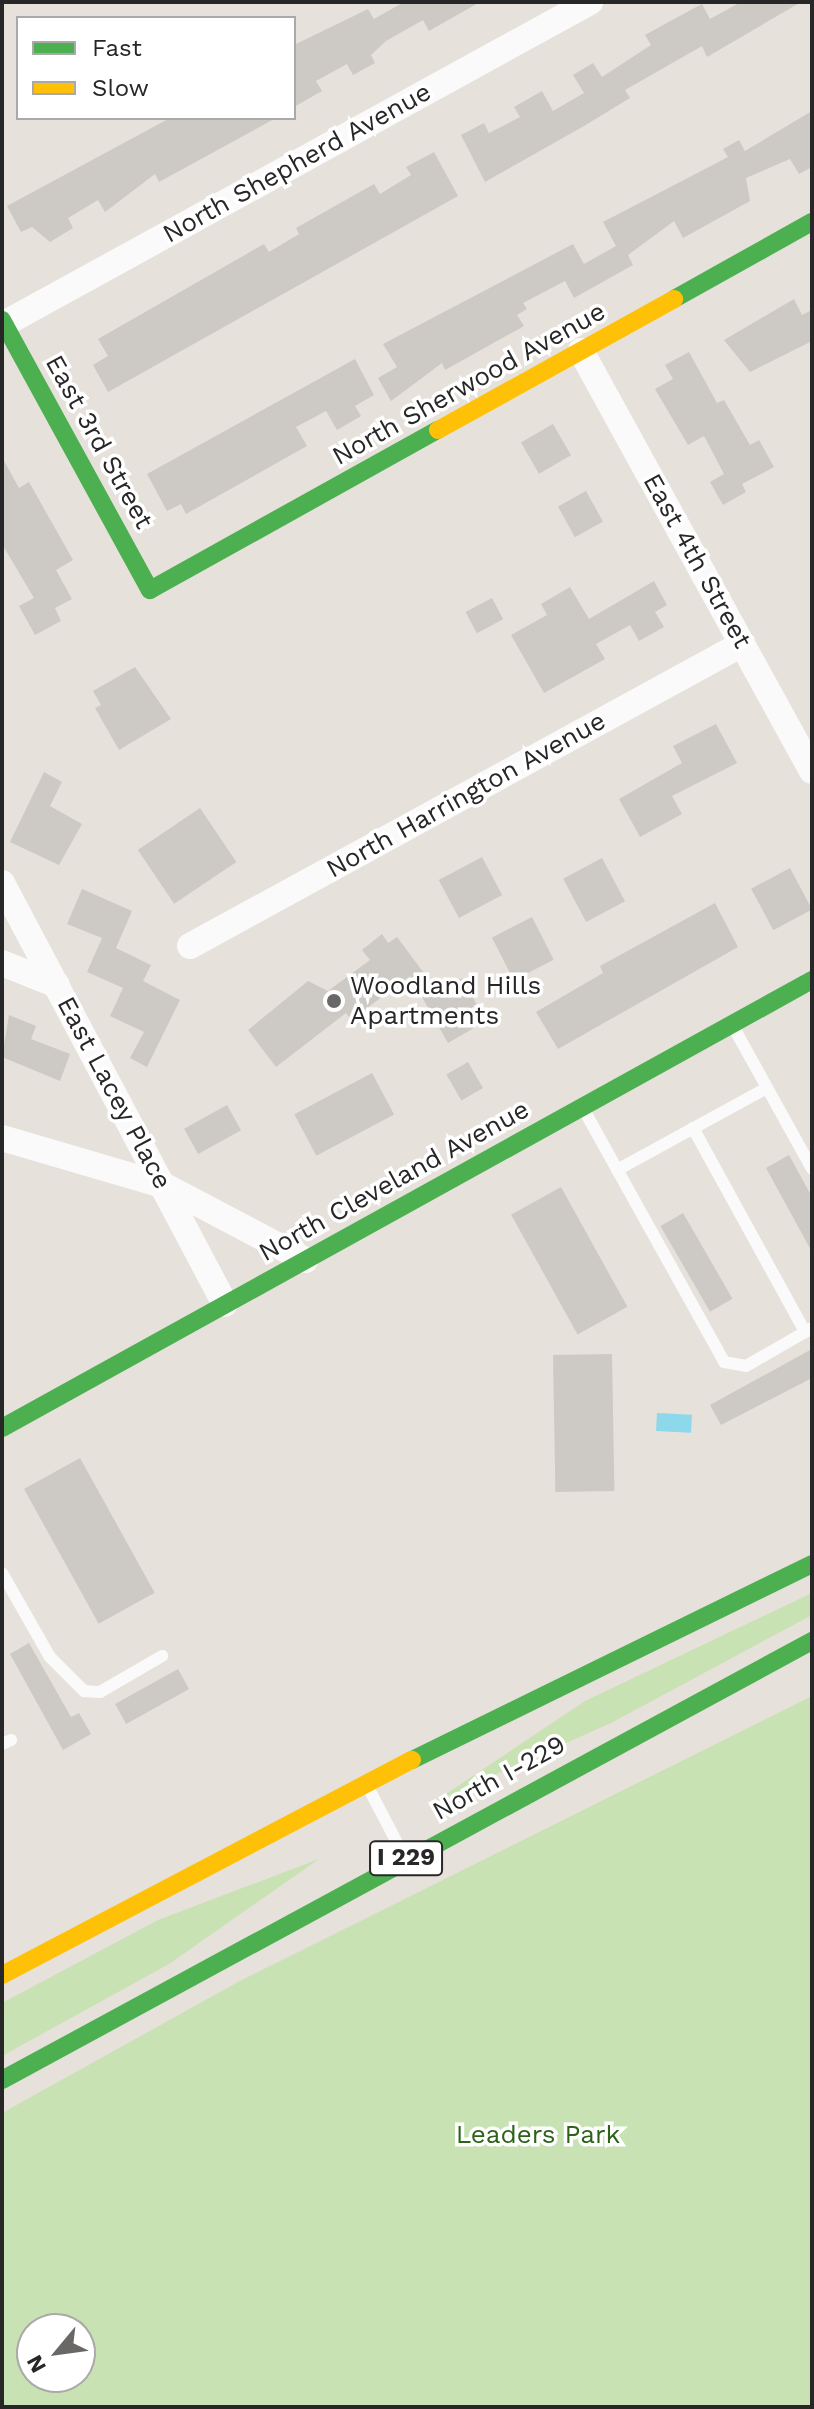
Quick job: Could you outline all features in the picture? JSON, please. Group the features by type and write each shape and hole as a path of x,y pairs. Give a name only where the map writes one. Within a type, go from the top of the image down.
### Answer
{"main road":[{"name":"North Sherwood Avenue","path":"150,590 812,222"},
{"name":"East 3rd Street","path":"3,322 150,590"},
{"name":"North Cleveland Avenue","path":"2,1428 812,980"},
{"name":"North I-229","path":"2,1975 366,1782 812,1564"},
{"name":"North I-229","path":"2,2080 405,1858 812,1641"}],"street":[{"name":"North Shepherd Avenue","path":"3,322 590,2"},
{"name":"East 4th Street","path":"581,351 812,771"},
{"name":"North Harrington Avenue","path":"190,946 742,644"},
{"name":"East Lacey Place","path":"2,883 225,1304"},
{"path":"2,963 57,985"},
{"path":"2,1138 163,1185 305,1260"}],"lane":[{"path":"732,1024 812,1169"},
{"path":"617,1170 767,1088"},
{"path":"582,1107 724,1362 746,1366 808,1330 693,1128"},
{"path":"2,1573 50,1657 84,1691 100,1692 162,1656"},
{"path":"366,1782 405,1858"}],"green space":[{"path":"812,1593 812,1615 611,1723 434,1802 585,1701"},
{"name":"Leaders Park","path":"812,1696 812,2407 2,2407 2,2113 238,1982"},
{"path":"319,1859 169,1964 2,2056 2,2003 158,1920"}],"water":[{"path":"657,1413 692,1415 691,1433 656,1431"}],"building":[{"path":"404,2 480,2 429,31 423,20 386,41 371,55 375,63 353,75 347,64 316,81 322,91 296,106 296,44 368,9 374,19"},
{"path":"741,2 801,2 707,57 702,46 625,90 630,98 485,182 461,135 484,123 489,133 520,117 514,107 542,91 553,111 584,93 573,75 593,63 602,77 651,45 645,35 674,19 702,4 710,19"},
{"path":"812,111 812,167 799,174 790,159 746,178 750,201 683,238 674,221 628,255 633,265 574,298 565,281 523,303 527,309 517,315 524,326 445,370 442,363 391,401 378,378 397,367 383,344 573,244 584,264 616,246 603,222 728,157 723,149 739,140 745,151"},
{"path":"166,120 272,120 159,182 155,174 105,212 98,200 68,218 73,228 50,242 32,227 21,232 7,206"},
{"path":"434,152 458,196 108,392 93,365 108,356 98,339 264,244 269,252 299,234 296,228 374,184 380,194 411,175 406,167"},
{"path":"794,299 802,315 812,310 812,341 750,372 724,340"},
{"path":"689,352 717,403 724,400 750,445 759,440 774,467 742,484 746,492 723,505 710,482 724,474 704,436 688,445 655,389 673,379 665,365"},
{"path":"355,359 374,395 355,406 361,416 337,430 326,411 296,427 307,446 186,514 181,504 167,511 147,474"},
{"path":"553,424 571,455 539,474 521,443"},
{"path":"2,457 19,488 29,482 73,560 56,570 72,599 55,608 61,621 35,635 19,606 34,598 2,544"},
{"path":"586,491 603,522 575,537 558,507"},
{"path":"654,581 667,605 655,612 664,627 639,641 630,625 596,644 605,659 544,693 511,635 547,615 541,604 570,587 589,619"},
{"path":"492,598 503,619 477,633 466,612"},
{"path":"135,667 171,719 119,750 95,708 101,705 93,691"},
{"path":"716,724 737,763 672,796 682,814 640,837 619,799 682,763 673,746"},
{"path":"44,772 62,782 50,806 82,824 59,865 10,842"},
{"path":"200,808 236,862 174,904 138,850"},
{"path":"482,857 502,895 459,918 439,880"},
{"path":"602,858 625,901 586,922 563,879"},
{"path":"790,868 812,910 773,930 751,889"},
{"path":"82,889 132,911 116,948 151,965 143,981 180,1000 147,1067 130,1058 144,1032 110,1016 123,988 87,972 102,938 67,924"},
{"name":"Woodland Hills Apartments","path":"715,903 738,947 558,1049 536,1012 603,973 600,966"},
{"path":"532,917 554,960 514,980 492,937"},
{"name":"Woodland Hills Apartments","path":"382,934 388,943 397,937 438,992 462,978 486,1021 448,1043 410,976 351,1020 346,1013 276,1067 248,1030 308,981 328,991 370,960 362,950"},
{"path":"9,1015 36,1026 31,1039 70,1054 60,1081 2,1057"},
{"path":"468,1062 483,1088 461,1100 446,1074"},
{"name":"Woodland Hills Apartments","path":"372,1073 394,1114 316,1156 294,1114"},
{"path":"227,1105 241,1130 198,1154 184,1129"},
{"path":"789,1155 812,1197 812,1252 766,1168"},
{"path":"561,1187 627,1307 578,1334 511,1215"},
{"path":"683,1213 733,1299 710,1312 660,1226"},
{"path":"812,1349 812,1378 721,1425 710,1405"},
{"path":"612,1354 614,1491 555,1492 553,1355"},
{"path":"80,1458 155,1593 99,1624 24,1489"},
{"path":"29,1643 71,1717 79,1713 91,1734 63,1750 10,1654"},
{"path":"178,1669 189,1689 126,1724 115,1704"}],"traffic: fast":[{"path":"674,299 812,222"},
{"path":"2,320 150,590 438,430"},
{"path":"2,1428 812,980"},
{"path":"412,1760 812,1564"},
{"path":"2,2080 812,1641"}],"traffic: slow":[{"path":"438,430 674,299"},
{"path":"2,1975 412,1760"}],"place":[{"name":"Woodland Hills Apartments","path":"334,1001"}]}
